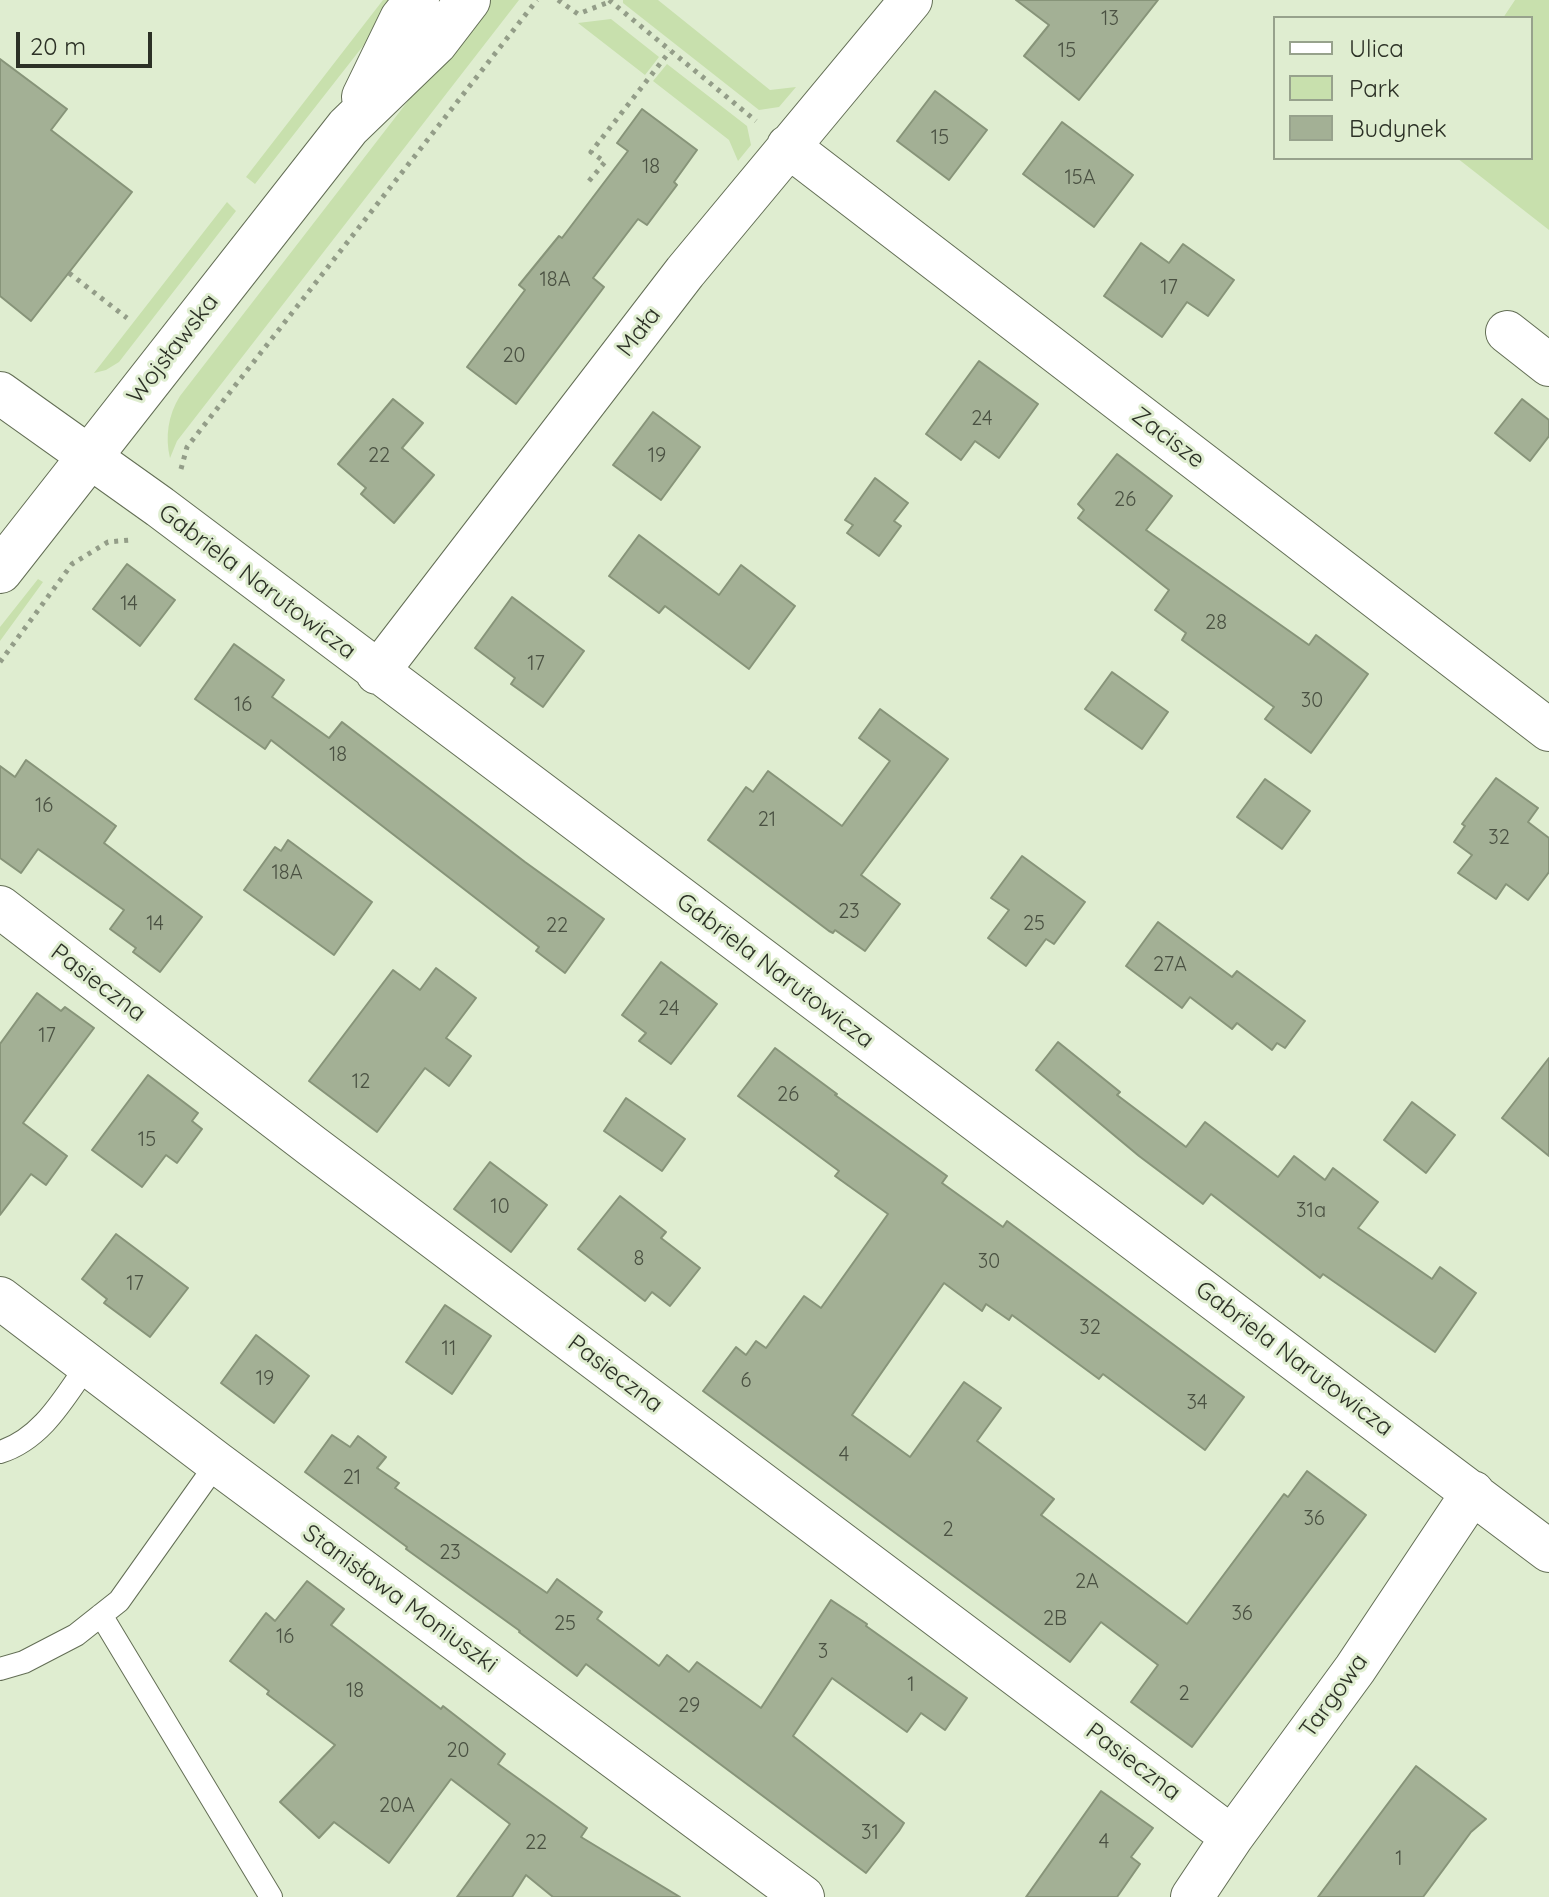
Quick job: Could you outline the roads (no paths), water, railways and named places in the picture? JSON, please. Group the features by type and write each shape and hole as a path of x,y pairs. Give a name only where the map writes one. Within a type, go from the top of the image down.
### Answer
{"street":[{"name":"Wojsławska","path":"348,127 402,19 417,0"},
{"name":"Wojsławska","path":"0,571 348,127 435,43 468,0"},
{"name":"Mała","path":"377,673 685,272 911,0"},
{"name":"Zacisze","path":"788,146 1549,730"},
{"path":"1507,332 1549,365"},
{"name":"Gabriela Narutowicza","path":"0,393 89,455 1549,1551"},
{"name":"Pasieczna","path":"0,907 312,1146 1232,1837"},
{"name":"Stanisława Moniuszki","path":"0,1298 217,1463 803,1897"},
{"name":"Targowa","path":"1192,1897 1355,1669 1473,1492"}],"lane":[{"path":"0,1452 25,1441 38,1430 88,1364"},
{"path":"0,1669 24,1662 76,1635 119,1601 217,1463"},
{"path":"101,1615 271,1897"}]}
